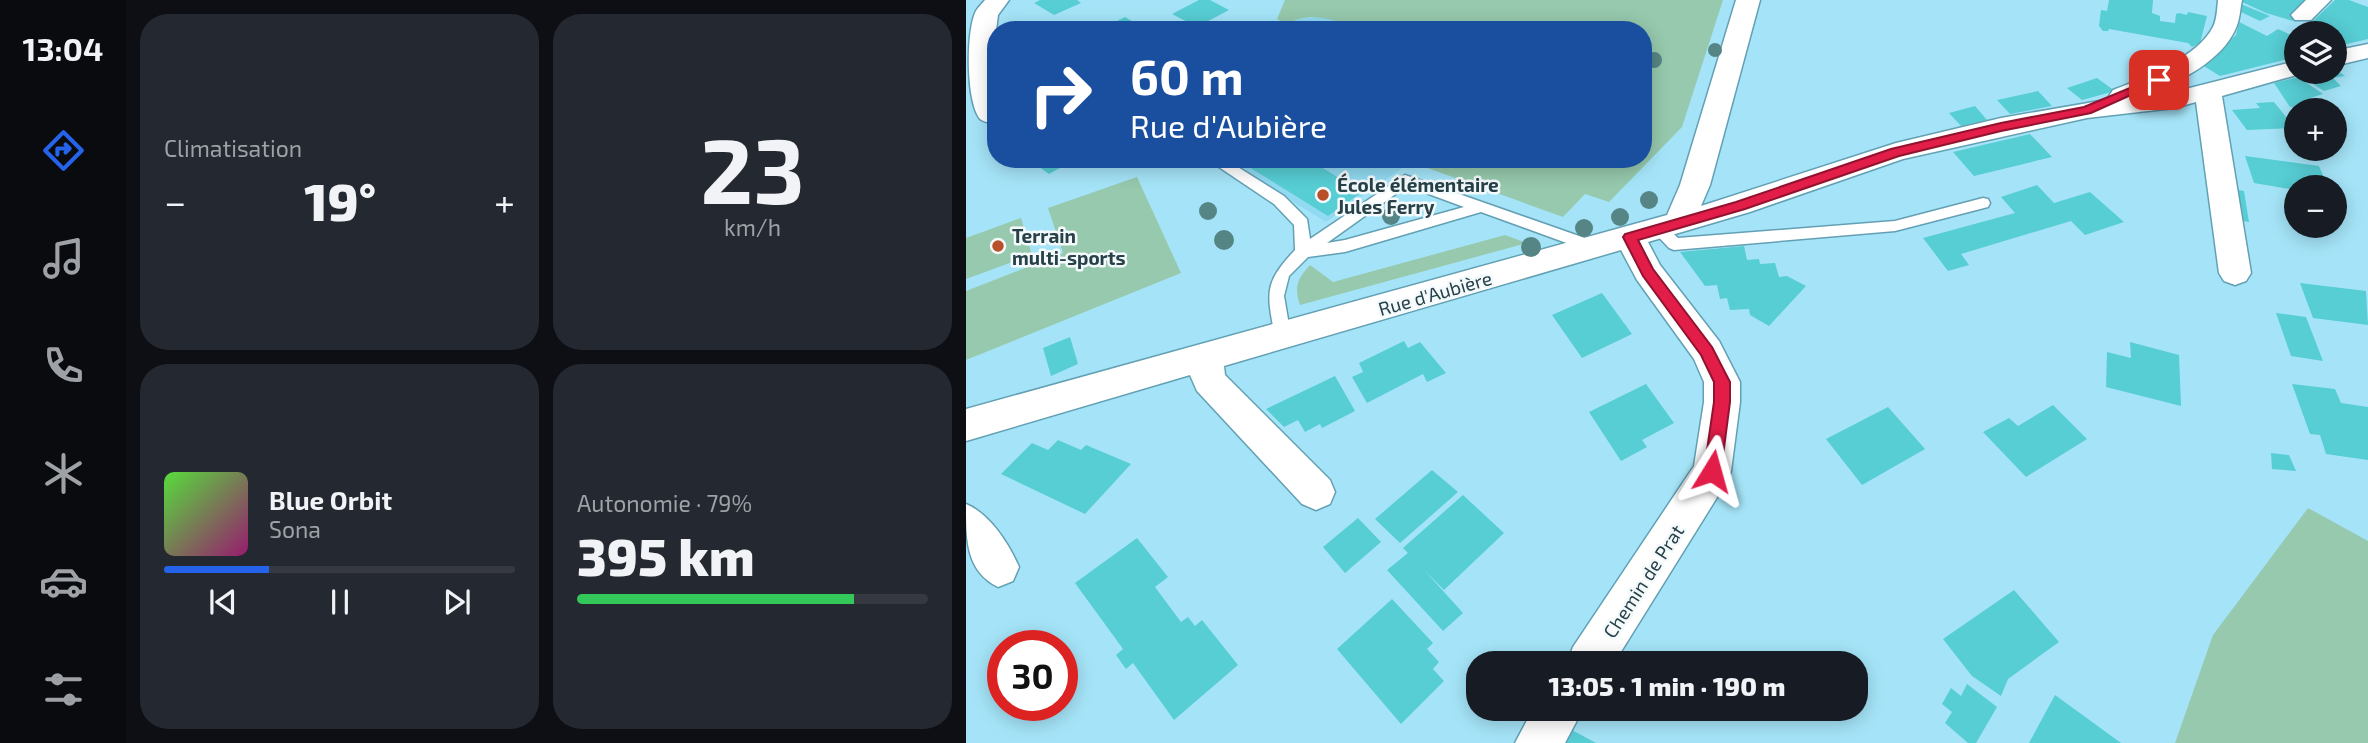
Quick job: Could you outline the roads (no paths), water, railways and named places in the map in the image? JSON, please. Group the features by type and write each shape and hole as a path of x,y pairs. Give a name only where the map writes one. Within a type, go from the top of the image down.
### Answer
{"street":[{"path":"987,25 986,14 998,0"},
{"path":"1655,229 1695,185 1748,0"},
{"path":"2087,110 2142,89 2176,71 2200,54 2224,30 2230,0"},
{"path":"987,50 978,70 981,92 987,107"},
{"path":"2347,56 2368,51"},
{"path":"2087,110 2174,100 2284,72"},
{"path":"2208,92 2235,273"},
{"name":"Rue d'Aubière","path":"966,425 1740,205 1896,152 2087,110"},
{"name":"Chemin de Prat","path":"1597,651 1712,471 1722,402 1722,382 1707,351 1648,272 1655,229"},
{"path":"1205,359 1209,381 1316,492"},
{"path":"966,523 998,567"},
{"path":"1538,743 1552,721"}],"lane":[{"path":"1228,168 1279,200 1302,223 1303,252"},
{"path":"1283,337 1276,296 1282,274 1303,252 1405,180 1594,247"},
{"path":"1655,229 1674,244 1795,235 1895,226 1983,204"},
{"path":"1303,252 1345,246 1481,207"}],"place":[{"name":"École élémentaire Jules Ferry","path":"1323,195"},
{"name":"Terrain multi-sports","path":"998,246"}]}
